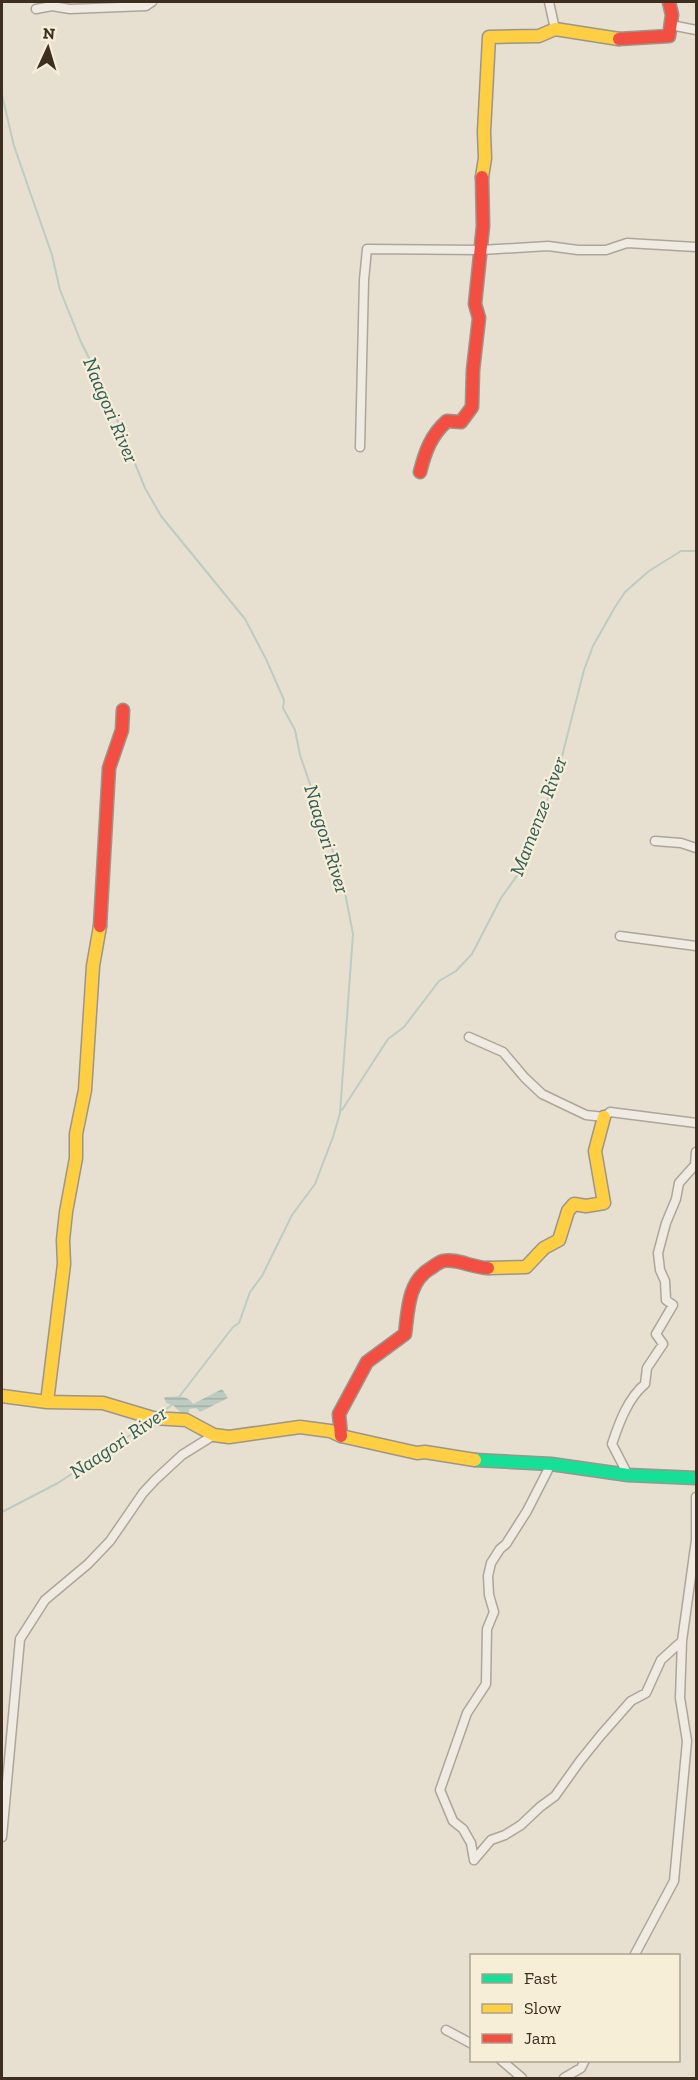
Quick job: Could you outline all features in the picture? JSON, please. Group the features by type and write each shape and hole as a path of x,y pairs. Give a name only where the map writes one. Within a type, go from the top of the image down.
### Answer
{"street":[{"path":"36,9 52,6 70,9 146,6 152,2"},
{"path":"549,2 555,28"},
{"path":"420,472 427,446 438,429 447,421 461,422 472,407 473,370 479,318 475,304 484,197 482,172 485,158 484,132 489,37 539,36 555,28 618,39 669,36 672,15 669,2"},
{"path":"670,25 696,30"},
{"path":"360,447 364,280 367,249 481,250 548,246 578,250 606,250 627,243 696,247"},
{"path":"47,1402 60,1278 64,1263 63,1240 66,1212 76,1158 76,1134 85,1090 91,986 99,940 102,903 109,768 122,730 123,710"},
{"path":"656,841 681,843 696,848"},
{"path":"620,936 696,945"},
{"path":"469,1037 503,1052 542,1094 586,1115 604,1117"},
{"path":"341,1436 339,1414 367,1362 405,1334 410,1297 420,1274 442,1261 459,1262 476,1268 526,1267 544,1248 559,1240 568,1211 574,1204 586,1206 604,1203 595,1151 604,1117 610,1112 696,1123"},
{"path":"628,1475 612,1444 636,1392 645,1384 647,1368 663,1344 656,1334 674,1305 666,1300 665,1281 660,1270 658,1252 679,1183 695,1165 696,1152"},
{"path":"2,1396 47,1402 103,1403 153,1418 186,1420 214,1435 229,1437 300,1426 330,1431 341,1436 417,1453 425,1452 485,1462 551,1464 628,1475 696,1478"},
{"path":"2,1837 20,1639 45,1600 88,1564 110,1541 143,1493 155,1480 182,1455 214,1435"},
{"path":"551,1464 527,1511 491,1563 488,1575 489,1595 494,1612 487,1629 486,1684 467,1713 440,1790 453,1821 463,1829 471,1843 474,1860 491,1840 506,1835 521,1825 555,1796 601,1735 632,1701 646,1693 661,1660 682,1641"},
{"path":"635,1954 674,1881 687,1741 680,1698 682,1641 696,1540 696,1497"},
{"path":"446,2030 470,2043"},
{"path":"502,2062 522,2079"},
{"path":"564,2079 581,2068 584,2062"}],"shaded area":[{"path":"222,1389 228,1398 200,1412 196,1408 189,1409 189,1412 183,1415 174,1406 166,1403 164,1397 184,1397 193,1404"}],"waterway":[{"name":"Naagori River","path":"2,95 14,146 52,255 60,290 81,342 105,390 145,488 161,516 245,619 284,700 283,708 295,730 300,755 340,872 353,934 340,1113 333,1137 315,1184 292,1215 262,1276 250,1292 239,1323 233,1327 179,1397"},
{"name":"Mamenze River","path":"342,1110 388,1039 404,1027 439,981 456,971 472,954 501,898 521,870 558,772 584,670 593,646 615,607 625,592 649,571 681,551 696,551"},
{"name":"Naagori River","path":"161,1413 173,1404"},
{"name":"Naagori River","path":"2,1512 58,1483 150,1422"}],"traffic: fast":[{"path":"475,1460 551,1464 628,1475 696,1478"}],"traffic: slow":[{"path":"482,177 485,158 484,132 489,37 539,36 555,29 619,39"},
{"path":"47,1402 64,1264 63,1240 66,1212 76,1158 76,1134 85,1090 93,966 100,926"},
{"path":"488,1268 526,1267 544,1248 559,1240 568,1211 574,1204 586,1206 604,1203 595,1151 604,1117"},
{"path":"2,1396 47,1402 103,1403 153,1418 186,1420 214,1435 229,1437 300,1427 330,1431 341,1436 417,1453 425,1452 475,1460"}],"traffic: jam":[{"path":"619,39 669,36 672,15 669,2"},
{"path":"420,472 437,432 447,421 461,422 472,407 473,370 479,318 475,304 483,226 482,177"},
{"path":"100,926 109,768 122,730 123,710"},
{"path":"341,1436 339,1414 367,1362 405,1334 410,1297 413,1288 423,1274 440,1262 448,1260 488,1268"}]}
